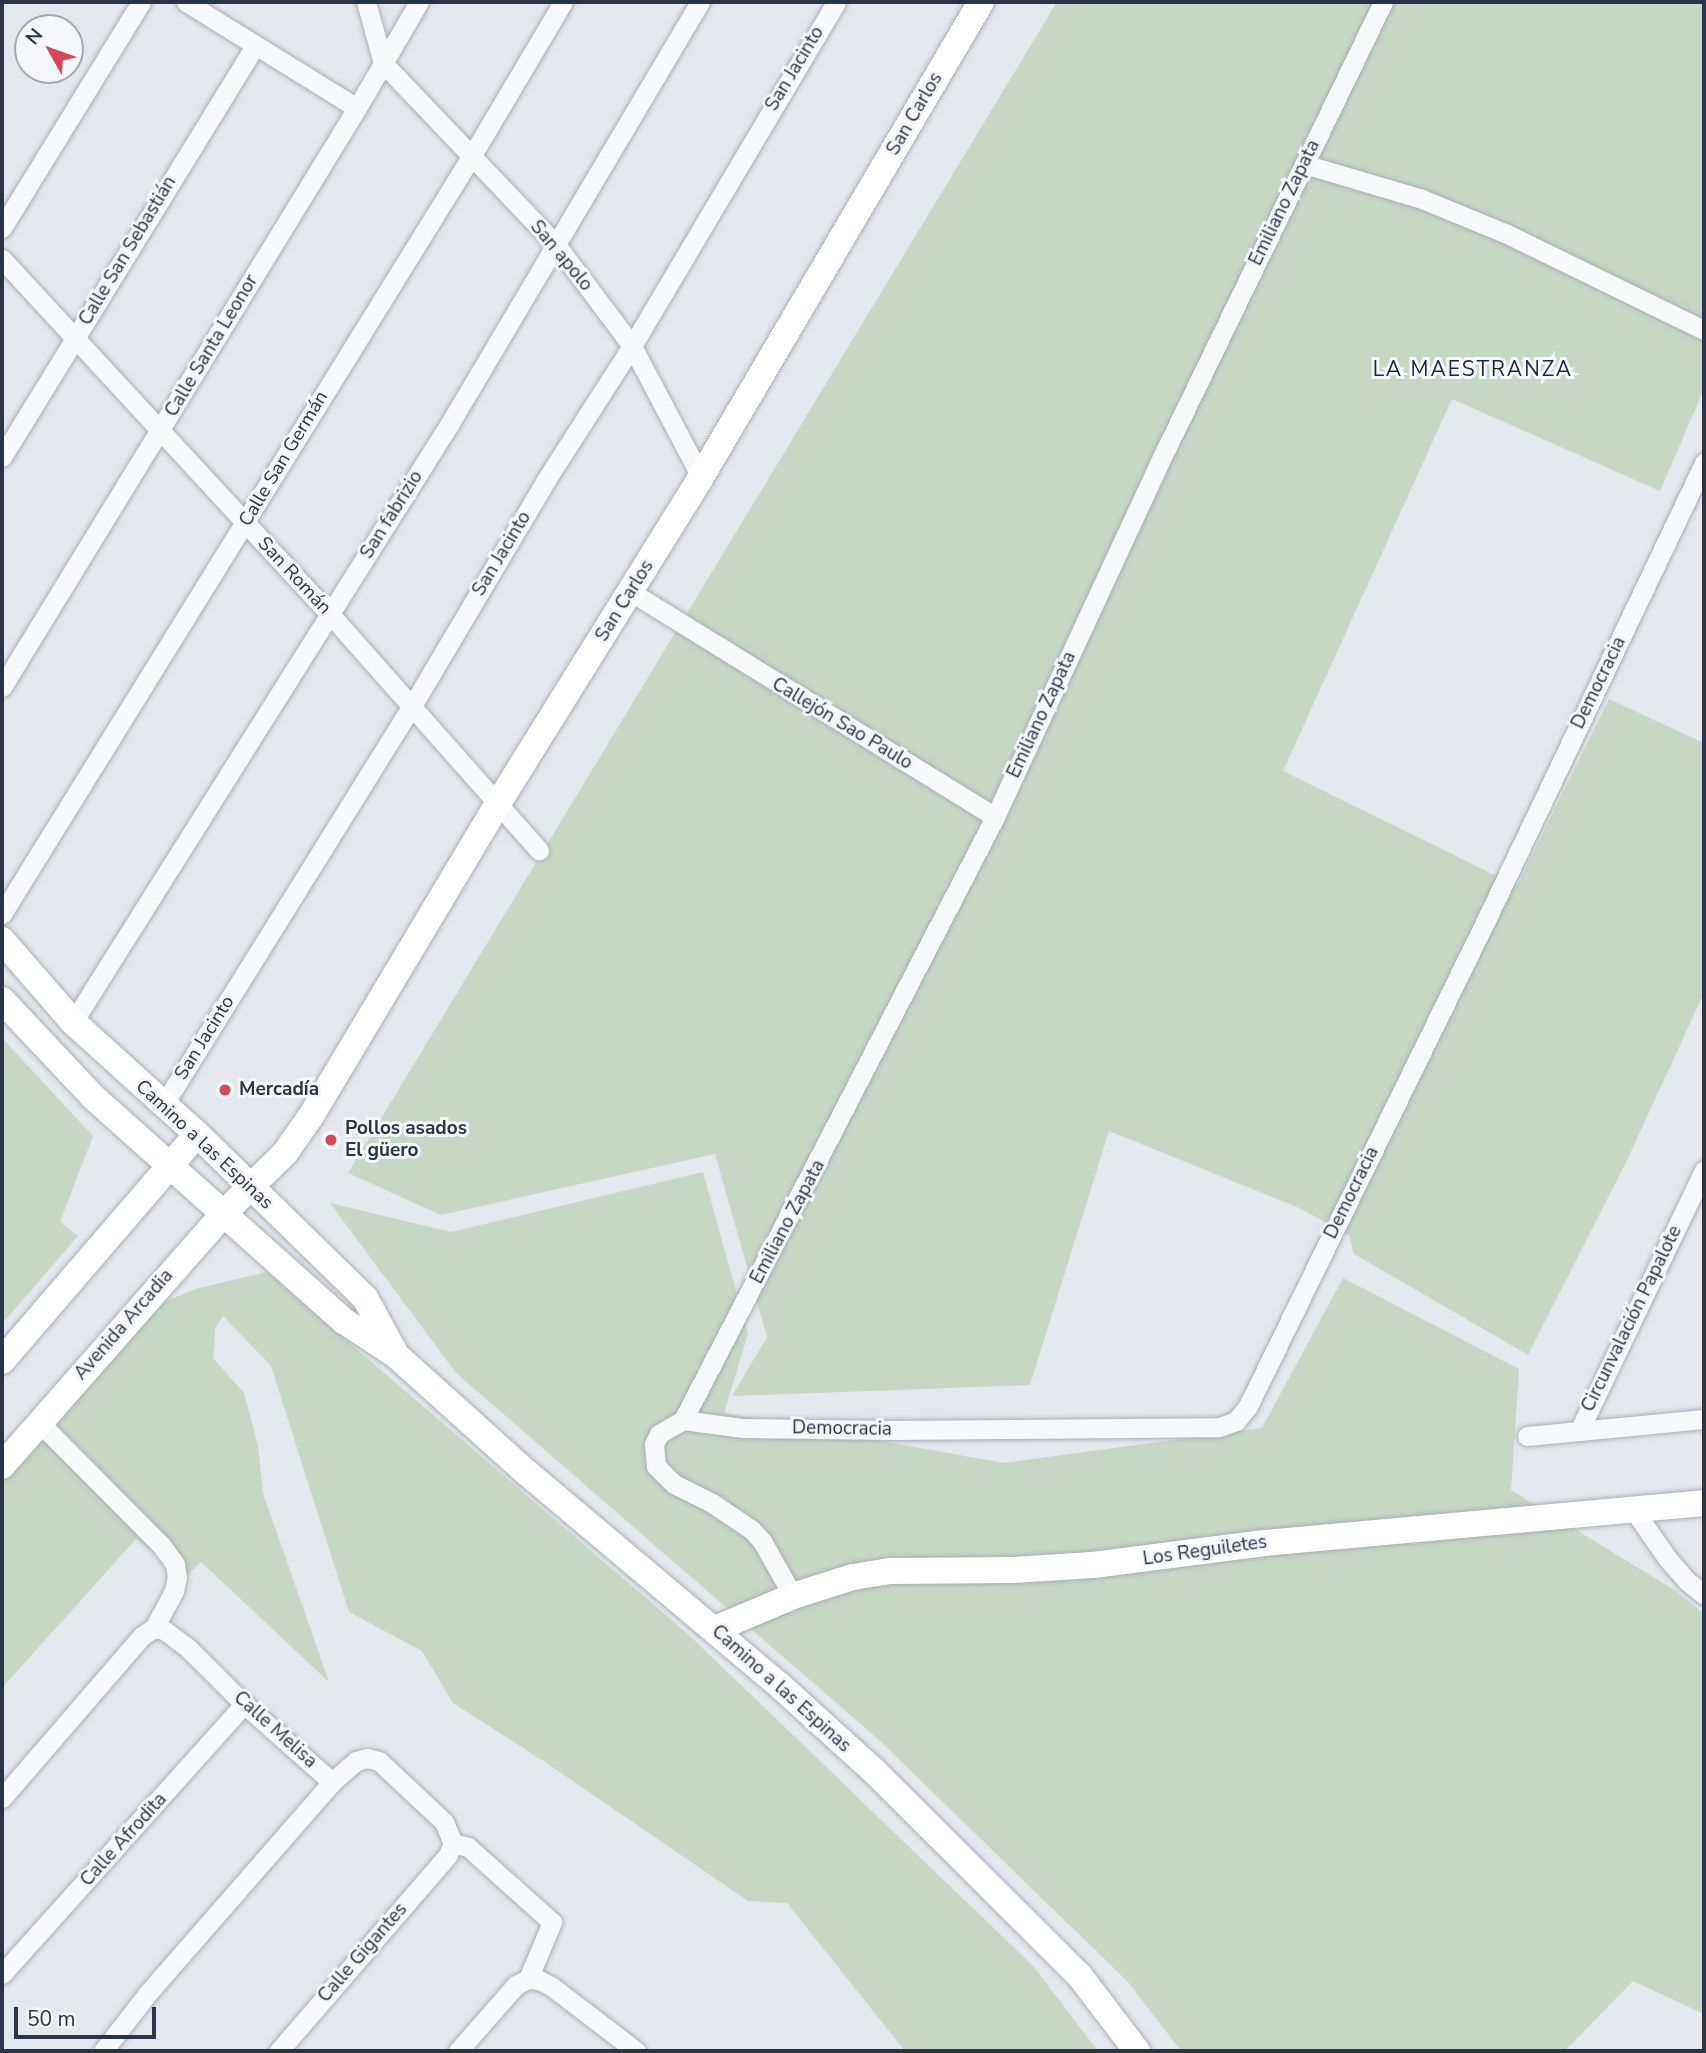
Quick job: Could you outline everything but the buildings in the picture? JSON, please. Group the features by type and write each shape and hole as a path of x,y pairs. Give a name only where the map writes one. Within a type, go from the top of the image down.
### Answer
{"street":[{"path":"2,228 141,2"},
{"path":"186,2 357,108"},
{"path":"366,2 383,63"},
{"name":"Calle Santa Leonor","path":"2,687 357,108 419,2"},
{"name":"Calle San Germán","path":"2,914 471,157 563,2"},
{"name":"San fabrizio","path":"73,1022 450,423 700,2"},
{"name":"San Jacinto","path":"164,1104 412,706 546,480 632,346 836,2"},
{"name":"San Carlos","path":"251,1188 285,1153 311,1116 498,805 701,477 981,2"},
{"name":"Emiliano Zapata","path":"683,1420 995,817 1166,449 1383,2"},
{"name":"Calle San Sebastián","path":"4,448 255,46"},
{"name":"San apolo","path":"383,63 557,246 632,346 701,477"},
{"path":"1304,164 1422,199 1518,240 1704,330"},
{"name":"San Román","path":"2,259 329,613 539,850"},
{"name":"Democracia","path":"683,1420 743,1428 894,1430 1219,1427 1236,1421 1248,1406 1704,463"},
{"name":"Callejón Sao Paulo","path":"631,592 689,631 995,817"},
{"name":"Camino a las Espinas","path":"2,940 73,1022 197,1134 365,1298 397,1356"},
{"name":"Camino a las Espinas","path":"2,1000 92,1096 344,1321 397,1356 536,1480 715,1629 856,1755 960,1854 1079,1975 1137,2051"},
{"path":"2,1361 197,1134"},
{"name":"Circunvalación Papalote","path":"1578,1431 1704,1170"},
{"name":"Avenida Arcadia","path":"2,1466 224,1213 251,1188"},
{"name":"Circunvalación Papalote","path":"1578,1431 1704,1419"},
{"path":"683,1420 659,1434 654,1444 656,1466 674,1483 712,1503 752,1530 762,1541 793,1596"},
{"path":"2,1798 142,1636 154,1628 174,1591 177,1577 175,1564 161,1545 40,1422"},
{"path":"1527,1436 1578,1431"},
{"name":"Los Reguiletes","path":"715,1629 793,1596 852,1577 890,1571 1013,1570 1093,1565 1265,1543 1704,1503"},
{"path":"1633,1509 1667,1558 1704,1595"},
{"name":"Calle Melisa","path":"103,2051 148,1993 332,1782 244,1704 176,1638 154,1628"},
{"name":"Calle Afrodita","path":"2,1974 244,1704"},
{"path":"332,1782 356,1761 367,1758 379,1760 444,1822 451,1849 468,1847 552,1922 528,1979"},
{"name":"Calle Gigantes","path":"279,2051 451,1849"},
{"path":"458,2051 516,1985 528,1979 539,1980 551,1986 636,2051"}],"green space":[{"path":"1057,2 1704,2 1704,389 1660,491 1452,399 1283,771 1517,886 1609,699 1704,743 1704,993 1628,1158 1528,1355 1354,1254 1349,1235 1297,1207 1109,1131 1030,1385 732,1396 767,1337 715,1154 441,1215 348,1173"},
{"path":"2,1038 93,1136 60,1222 78,1236 2,1324"},
{"path":"703,1172 748,1334 724,1413 1004,1463 1262,1428 1343,1278 1519,1369 1511,1490 1676,1591 1704,1614 1704,2014 1633,1981 1565,2051 1181,2051 1128,1982 878,1739 456,1373 330,1203 451,1232"},
{"path":"267,1272 690,1636 1034,1967 1098,2051 905,2051 787,1903 748,1901 545,1762 453,1703 422,1651 349,1612 271,1366 223,1316 215,1329 213,1358 244,1393 258,1445 263,1493 329,1682 201,1562 186,1576 136,1539 2,1688 2,1474 96,1366 112,1362 162,1303 195,1289"}],"place":[{"name":"Mercadía","path":"225,1090"},
{"name":"Pollos asados El güero","path":"331,1140"}],"district":[{"name":"LA MAESTRANZA","path":"1473,369"}]}
